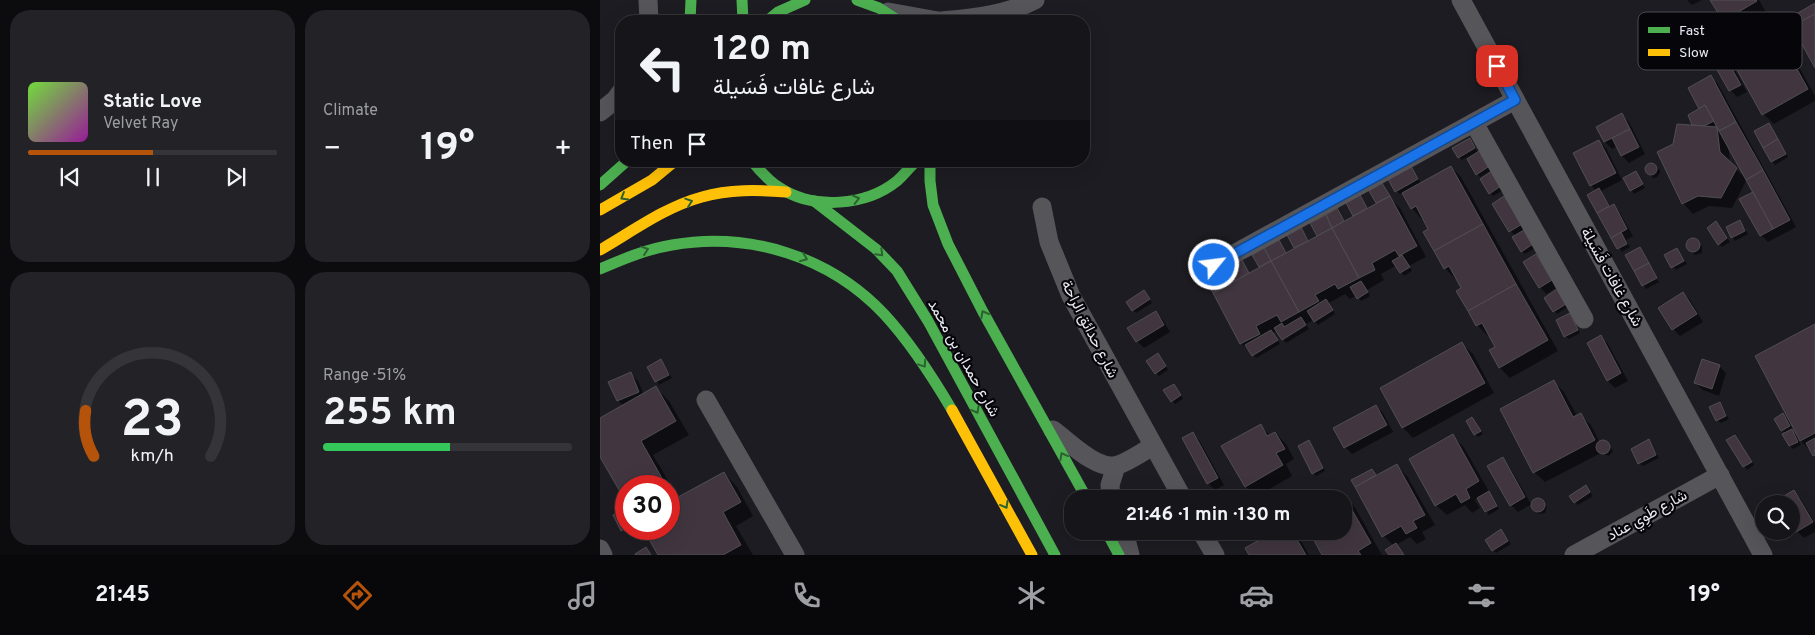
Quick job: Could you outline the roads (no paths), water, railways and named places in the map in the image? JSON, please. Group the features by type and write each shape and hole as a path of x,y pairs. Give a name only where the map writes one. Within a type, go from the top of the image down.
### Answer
{"main road":[{"path":"690,15 691,0"},
{"path":"742,0 743,15"},
{"path":"774,15 805,0"},
{"path":"857,0 867,1 890,15"},
{"path":"600,185 620,167"},
{"path":"600,210 652,180 668,167"},
{"path":"757,167 762,174 786,192"},
{"path":"600,250 657,216 703,197 727,192 757,190 786,192 814,201 843,203 871,196 896,181 910,167"},
{"path":"930,167 933,204 948,244 983,312 1082,490"},
{"name":"شارع حمدان بن محمد","path":"814,201 876,249 897,271 928,321 1055,555"},
{"path":"600,269 625,257 653,248 681,242 710,240 765,245 813,262 836,274 860,291 881,311 924,364 958,419 1032,555"},
{"path":"1111,540 1119,555"}],"street":[{"path":"648,0 649,15"},
{"name":"شارع غافات فَسَيلة","path":"1461,0 1763,555"},
{"path":"986,15 1001,13 1030,3"},
{"path":"1016,15 1030,3"},
{"path":"600,112 615,100"},
{"path":"1214,265 1515,100"},
{"path":"1474,123 1584,319"},
{"name":"شارع حدائق الراحة","path":"1042,206 1049,242 1071,296 1178,490"},
{"path":"706,400 795,555"},
{"path":"1045,423 1093,461 1100,464 1116,466 1152,446"},
{"path":"1110,490 1116,466"},
{"name":"شارع طَوِي عناد","path":"1574,555 1720,475"},
{"path":"1126,540 1130,555"},
{"path":"1206,540 1215,555"},
{"path":"600,549 603,555"}]}
